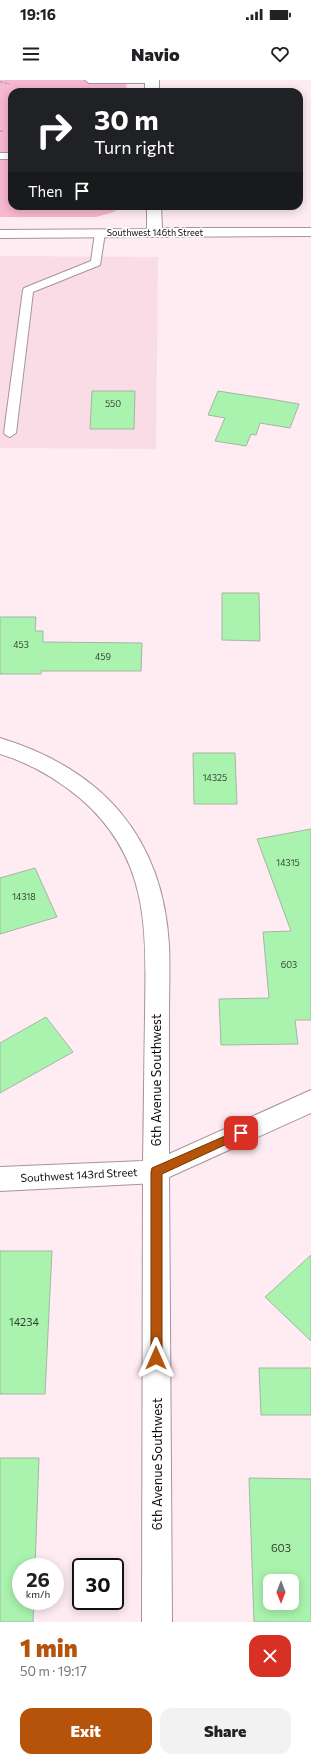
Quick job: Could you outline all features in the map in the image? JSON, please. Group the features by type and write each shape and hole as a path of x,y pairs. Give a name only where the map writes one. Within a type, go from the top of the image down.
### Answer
{"street":[{"path":"154,210 155,232"},
{"name":"Southwest 146th Street","path":"0,234 311,232"},
{"name":"6th Avenue Southwest","path":"0,746 35,758 76,784 97,802 118,826 136,853 147,882 153,909 156,945 157,1622"},
{"name":"Southwest 143rd Street","path":"0,1179 156,1172 311,1101"}],"lane":[{"path":"89,80 152,80"},
{"path":"10,433 28,290 96,263 100,233"}],"path":[{"path":"0,82 10,84"}],"shaded area":[{"path":"0,80 127,80 126,88 8,88 8,210 116,210 114,212 96,217 0,217"},
{"path":"0,256 158,257 156,449 0,448"}],"building":[{"path":"92,391 135,391 134,429 90,429"},
{"path":"218,391 299,404 290,428 260,423 256,435 251,434 246,446 215,441 225,418 208,415"},
{"path":"222,593 259,593 260,641 222,640"},
{"path":"0,617 36,617 35,631 43,631 43,642 142,643 141,671 41,671 41,674 0,674"},
{"path":"193,753 235,753 237,804 194,804"},
{"path":"311,829 311,1020 295,1020 298,1044 221,1045 219,999 269,998 263,932 291,931 257,839"},
{"path":"35,868 57,917 0,934 0,878"},
{"path":"46,1017 73,1052 0,1093 0,1043"},
{"path":"0,1251 52,1251 45,1394 0,1394"},
{"path":"311,1255 311,1341 265,1297"},
{"path":"259,1368 311,1368 311,1415 261,1415"},
{"path":"0,1458 39,1458 35,1558 12,1558 12,1610 34,1610 33,1622 0,1622"},
{"path":"249,1478 311,1479 311,1622 254,1622"}],"route":[{"path":"156,1358 156,1172 241,1133"}]}
